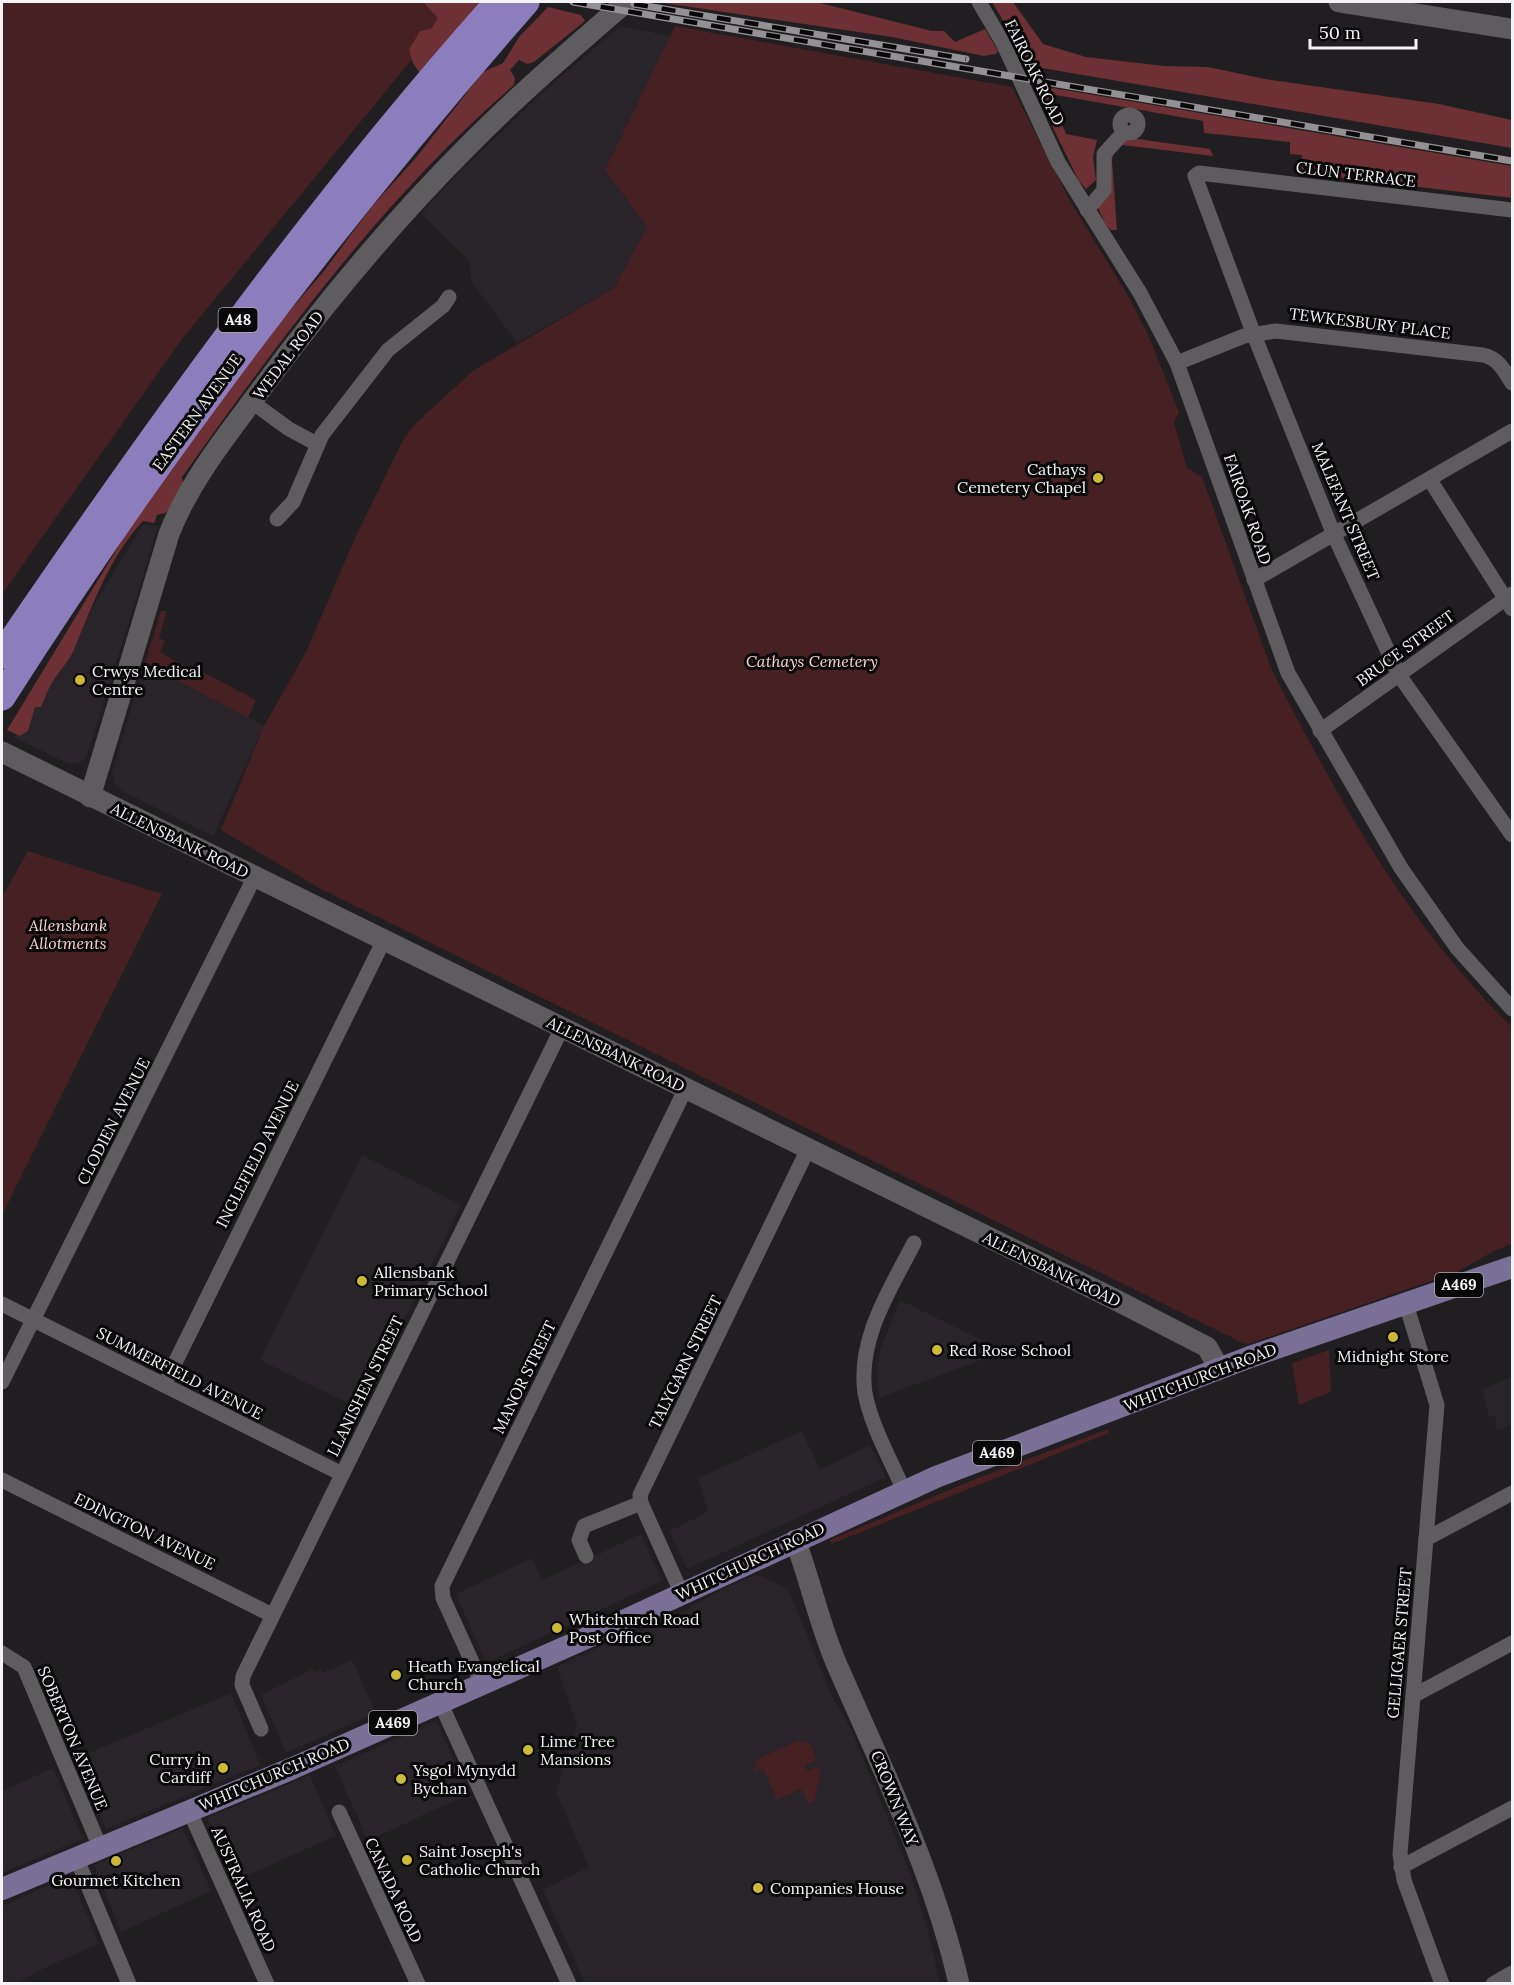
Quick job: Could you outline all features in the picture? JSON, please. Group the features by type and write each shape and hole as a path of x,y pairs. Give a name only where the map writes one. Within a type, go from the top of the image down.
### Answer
{"highway":[{"name":"EASTERN AVENUE","path":"2,696 14,657 102,507 222,341 339,190 498,2"},
{"name":"EASTERN AVENUE","path":"14,657 119,520 239,354 361,198 526,2"},
{"path":"2,715 14,657"}],"main road":[{"name":"WHITCHURCH ROAD","path":"2,1889 292,1768 482,1684 904,1491 1219,1368 1512,1267"}],"street":[{"name":"WEDAL ROAD","path":"90,797 173,523 203,470 252,402 361,262 423,193 526,89 626,2"},
{"name":"FAIROAK ROAD","path":"979,2 1003,43 1058,162 1140,293 1177,363 1288,673 1378,831 1432,915 1457,948 1511,1006"},
{"path":"1338,2 1512,29"},
{"path":"1087,210 1104,190 1104,154 1124,132"},
{"name":"CLUN TERRACE","path":"1195,176 1199,173 1512,210"},
{"name":"MALEFANT STREET","path":"1195,176 1254,335 1334,535 1399,675 1512,835"},
{"path":"277,519 293,502 317,444 388,350 443,306 449,297"},
{"name":"TEWKESBURY PLACE","path":"1177,363 1244,336 1283,331 1492,357 1512,383"},
{"path":"252,402 289,429 317,444"},
{"path":"1254,580 1512,431"},
{"path":"1430,480 1510,601"},
{"name":"BRUCE STREET","path":"1320,731 1510,601"},
{"name":"ALLENSBANK ROAD","path":"7,755 1208,1347 1219,1368"},
{"name":"CLODIEN AVENUE","path":"2,1382 255,876"},
{"name":"INGLEFIELD AVENUE","path":"164,1384 384,940"},
{"name":"LLANISHEN STREET","path":"261,1729 242,1680 562,1028"},
{"name":"MANOR STREET","path":"482,1684 443,1598 442,1586 686,1088"},
{"name":"TALYGARN STREET","path":"641,1503 640,1495 808,1149"},
{"path":"904,1491 869,1406 864,1370 873,1327 914,1243"},
{"name":"SUMMERFIELD AVENUE","path":"2,1304 342,1474"},
{"name":"GELLIGAER STREET","path":"1406,1304 1436,1397 1401,1868 1442,1983"},
{"name":"EDINGTON AVENUE","path":"2,1480 273,1615"},
{"path":"1426,1539 1512,1493"},
{"path":"586,1556 579,1540 584,1526 641,1503 681,1592"},
{"name":"CROWN WAY","path":"787,1544 812,1584 818,1618 864,1721 915,1846 945,1932 959,1983"},
{"path":"1413,1696 1512,1643"},
{"name":"SOBERTON AVENUE","path":"2,1653 24,1667 100,1847"},
{"path":"440,1702 569,1983"},
{"path":"1401,1868 1512,1808"},
{"name":"AUSTRALIA ROAD","path":"189,1810 267,1983"},
{"name":"CANADA ROAD","path":"339,1812 418,1983"},
{"path":"76,1857 129,1983"},
{"path":"1493,1983 1512,1973"}],"shaded area":[{"path":"423,2 480,2 479,10 423,78 413,63 409,50 420,31 431,29 438,18"},
{"path":"657,2 816,2 932,31 944,31 955,42 985,29 998,51 996,54 984,56 892,37"},
{"path":"992,2 1013,2 1043,44 1086,57 1164,66 1208,67 1265,79 1439,104 1512,120 1512,148 1030,66"},
{"path":"548,7 581,15 585,21 534,62 527,64 519,60 510,70 515,78 514,85 466,128 421,174 336,271 257,373 182,477 183,482 172,511 157,515 154,523 143,521 121,549 103,581 71,656 53,681 41,707 35,707 28,731 20,736 7,730 129,529 196,432 279,323 324,271 373,205 415,159 483,72 503,63 519,37"},
{"path":"620,26 671,36 606,170 647,227 614,288 517,343 471,281 470,261 421,214 452,179 540,95"},
{"path":"1053,88 1512,166 1512,198 1301,173 1302,155 1290,154 1290,142 1204,133 1203,121 1050,94 1066,134 1097,140 1093,157 1096,180 1086,189 1079,181 1035,91"},
{"path":"1123,137 1210,149 1213,156 1122,145 1114,152 1112,160 1117,230 1111,230 1098,208 1103,200 1108,154"},
{"path":"143,524 158,526 142,580 86,758 80,763 69,764 14,737"},
{"path":"145,663 264,726 213,836 122,791 114,784 112,772"},
{"name":"Allensbank Primary School","path":"362,1155 461,1205 360,1409 260,1360"},
{"name":"Red Rose School","path":"900,1300 996,1347 992,1356 879,1398 877,1370 879,1354"},
{"path":"1512,1376 1512,1423 1498,1431 1495,1426 1497,1418 1489,1416 1482,1390"},
{"path":"802,1431 820,1470 870,1445 886,1477 687,1569 669,1531 708,1512 698,1478"},
{"path":"641,1534 662,1581 486,1663 456,1594 532,1558 542,1580"},
{"path":"758,1574 788,1589 833,1698 852,1731 911,1876 928,1931 940,1983 585,1983 543,1890 589,1867 556,1792 577,1725 557,1667 619,1637 659,1625 721,1590"},
{"path":"352,1660 376,1713 286,1753 261,1695 313,1669 314,1672 321,1669 323,1673"},
{"path":"231,1693 260,1765 106,1829 77,1758"},
{"name":"Ysgol Mynydd Bychan","path":"436,1721 469,1794 368,1841 335,1766"},
{"path":"53,1768 83,1839 2,1873 2,1791"},
{"path":"310,1775 336,1836 235,1881 207,1818"},
{"path":"183,1828 211,1891 121,1932 94,1865"},
{"path":"70,1875 99,1944 48,1966 18,1983 2,1983 2,1906"}],"green space":[{"path":"2,2 459,2 182,339 2,594"},
{"name":"Cathays Cemetery","path":"675,26 1012,87 1070,201 1130,299 1150,339 1179,412 1174,423 1187,468 1202,477 1271,668 1296,716 1377,858 1408,903 1440,947 1512,1027 1512,1244 1494,1251 1457,1272 1249,1344 1243,1343 319,888 221,830 264,726 306,652 354,540 402,442 416,423 474,370 614,288 647,227 605,170"},
{"path":"161,611 167,611 159,638 165,641 160,652 194,672 197,669 256,700 248,718 145,663"},
{"name":"Allensbank Allotments","path":"28,851 162,894 2,1215 2,897"},
{"path":"1329,1350 1331,1392 1299,1405 1292,1363"},
{"path":"1108,1429 1109,1433 831,1544 830,1540 975,1479"},
{"path":"798,1741 810,1744 817,1760 805,1765 807,1771 818,1766 821,1774 814,1801 809,1804 801,1789 777,1800 763,1768 754,1772 757,1759"}],"railway":[{"path":"573,2 1512,161"},
{"path":"634,4 966,59"}],"place":[{"name":"Cathays Cemetery Chapel","path":"1098,478"},
{"name":"Crwys Medical Centre","path":"80,680"},
{"name":"Allensbank Primary School","path":"362,1281"},
{"name":"Midnight Store","path":"1393,1337"},
{"name":"Red Rose School","path":"937,1350"},
{"name":"Whitchurch Road Post Office","path":"557,1628"},
{"name":"Heath Evangelical Church","path":"396,1675"},
{"name":"Lime Tree Mansions","path":"528,1750"},
{"name":"Curry in Cardiff","path":"223,1768"},
{"name":"Ysgol Mynydd Bychan","path":"401,1779"},
{"name":"Saint Joseph's Catholic Church","path":"407,1860"},
{"name":"Gourmet Kitchen","path":"116,1861"},
{"name":"Companies House","path":"758,1888"}]}
